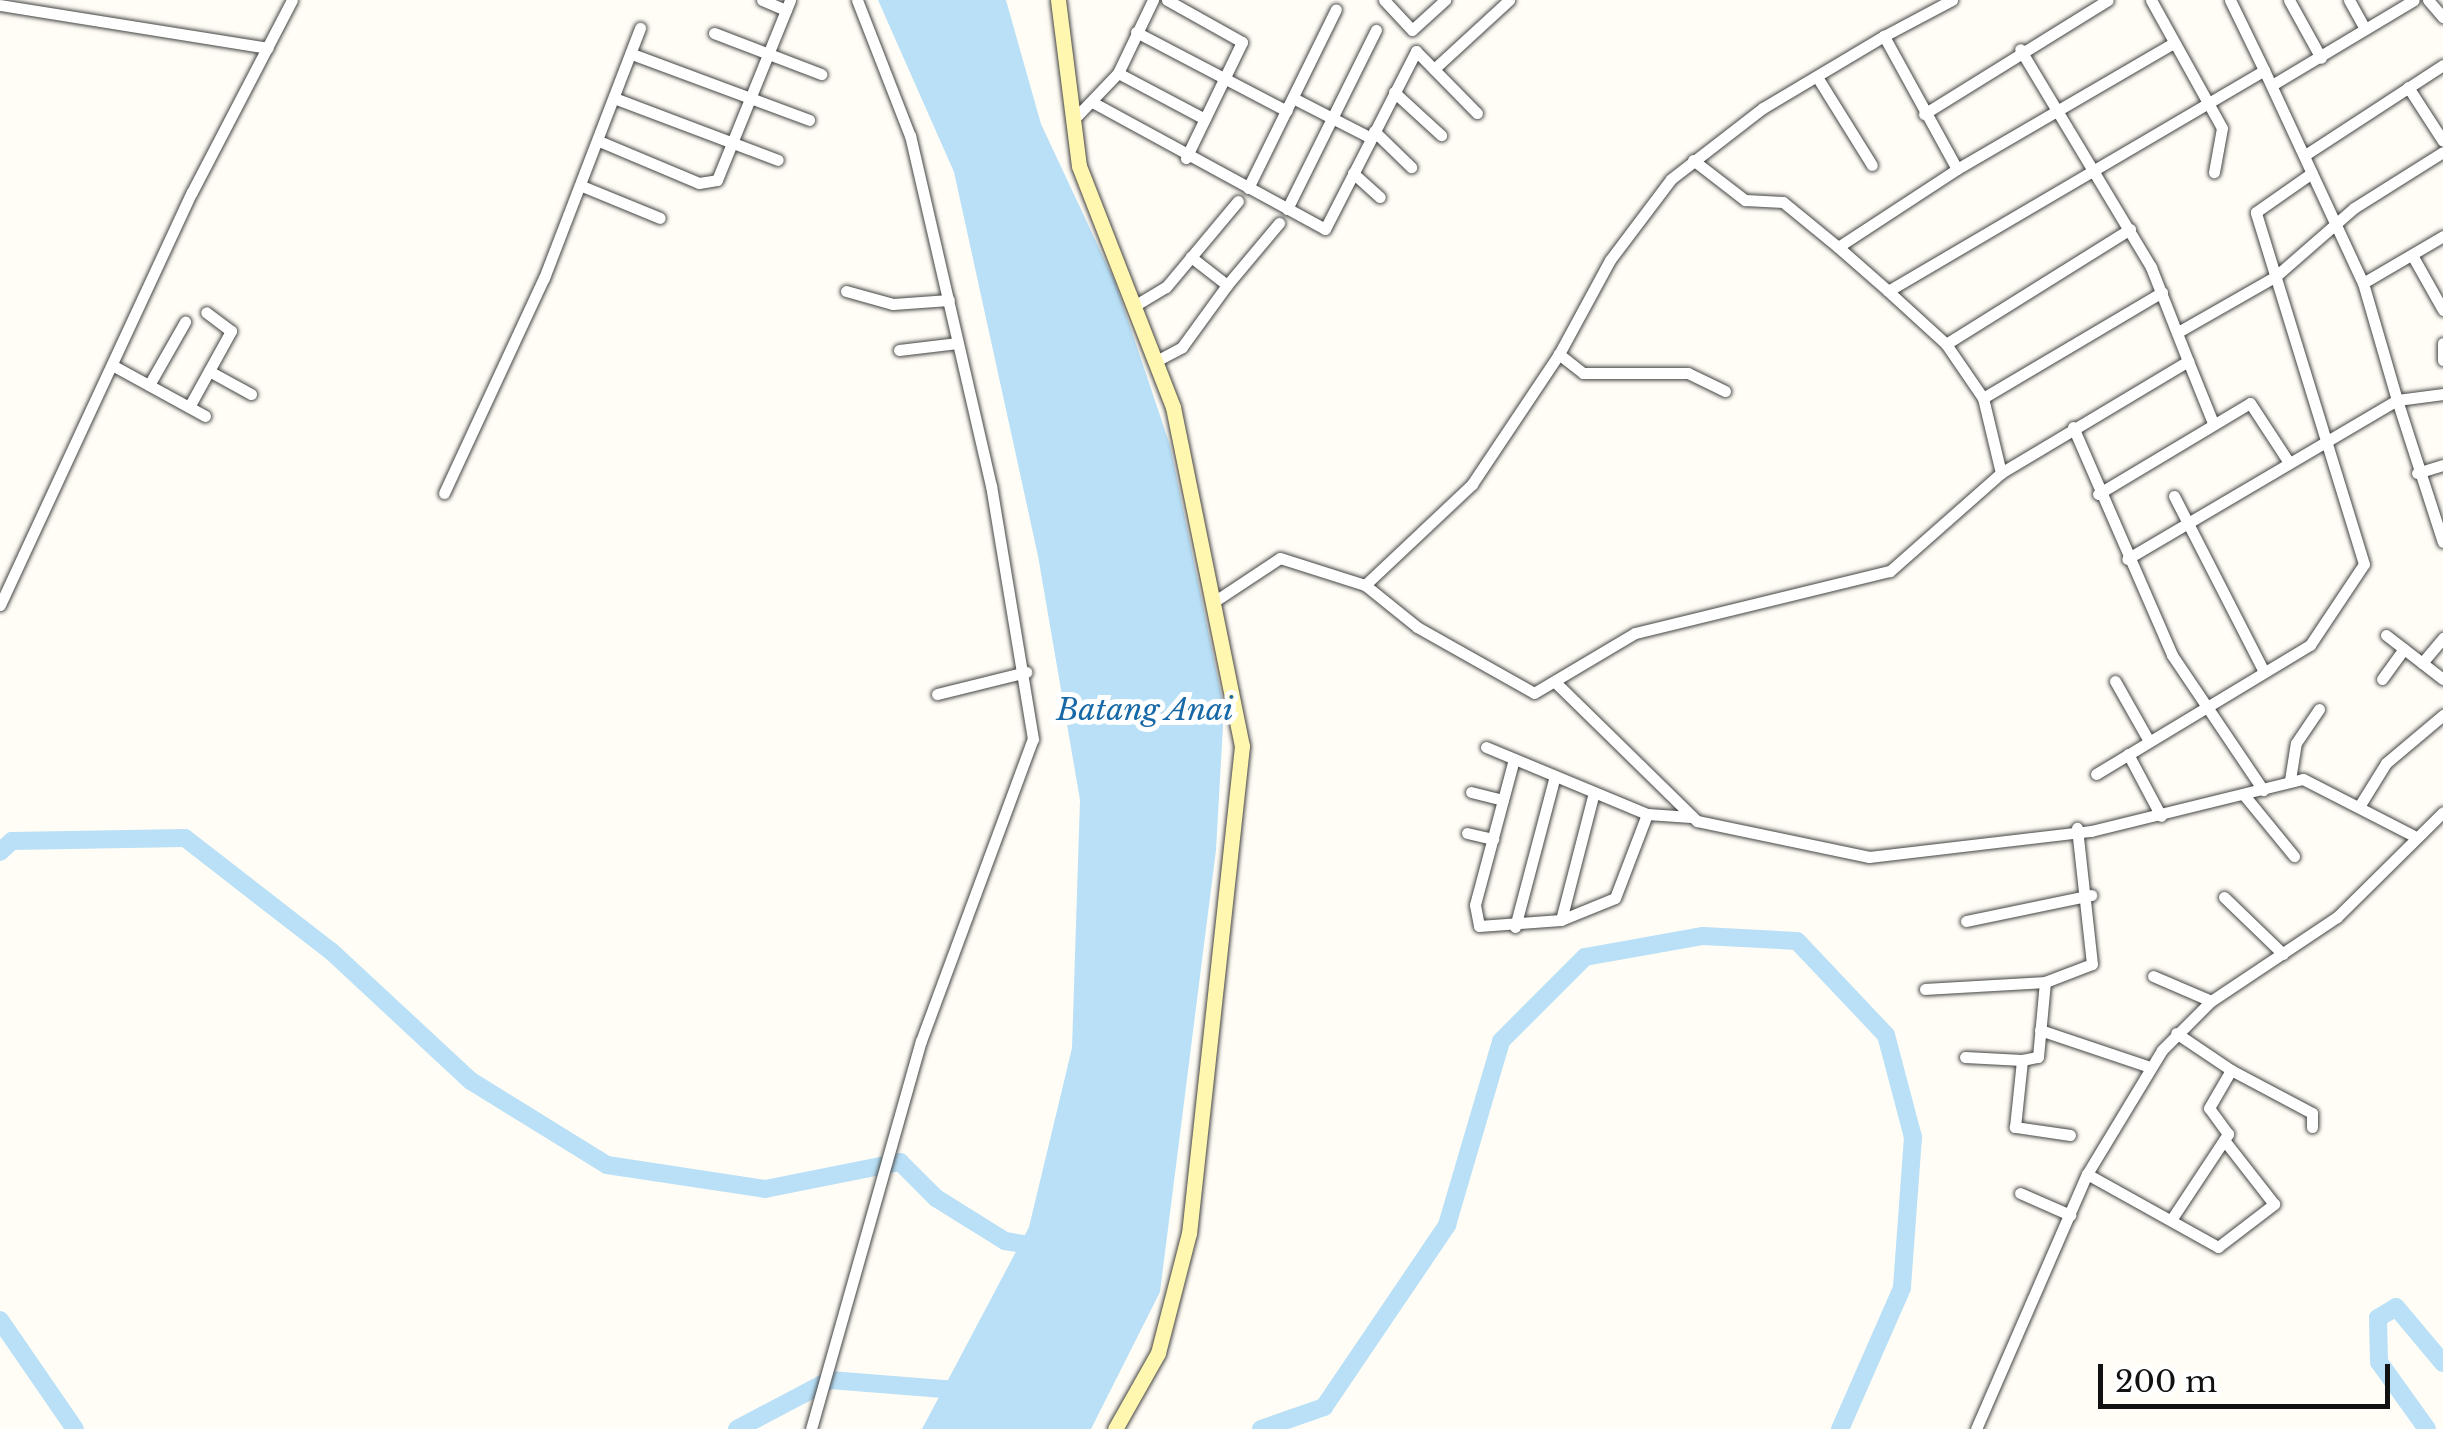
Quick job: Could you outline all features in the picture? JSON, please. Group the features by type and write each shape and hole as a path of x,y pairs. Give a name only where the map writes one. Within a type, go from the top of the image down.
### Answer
{"street":[{"path":"0,605 112,365 292,0"},
{"path":"599,141 707,184 732,141 788,5 762,0"},
{"path":"811,1429 921,1041 1030,757 1026,672 949,300 898,93 857,0"},
{"path":"1058,0 1079,166 1140,304 1158,360 1218,599 1242,746 1218,1022 1178,1293 1158,1353 1115,1429"},
{"path":"1074,119 1118,73 1154,0"},
{"path":"1166,0 1240,36 1226,78 1186,158"},
{"path":"1384,0 1412,30 1445,0"},
{"path":"1434,69 1509,0"},
{"path":"1365,585 1472,484 1559,354 1632,226 1692,160 1884,36 1952,0"},
{"path":"1924,114 2020,50 2108,0"},
{"path":"2150,0 2224,133 2212,152 2214,172"},
{"path":"2230,0 2363,283 2417,473 2443,542"},
{"path":"2289,0 2320,58"},
{"path":"2349,0 2365,29"},
{"path":"2272,85 2414,0"},
{"path":"2428,0 2443,17"},
{"path":"0,5 268,48"},
{"path":"1248,188 1336,9"},
{"path":"444,492 582,186 640,28"},
{"path":"1287,209 1376,30"},
{"path":"714,32 821,74"},
{"path":"1136,32 1286,110"},
{"path":"1884,36 1957,169"},
{"path":"1838,247 1957,169 2172,44"},
{"path":"2020,50 2130,228 2162,292 2213,422"},
{"path":"1094,102 1186,158 1326,229 1416,51 1477,113"},
{"path":"632,54 808,120"},
{"path":"2305,156 2443,65"},
{"path":"1888,291 2264,70"},
{"path":"1118,73 1205,118"},
{"path":"1819,80 1872,165"},
{"path":"2408,86 2443,141"},
{"path":"1394,92 1440,135"},
{"path":"614,98 778,160"},
{"path":"1294,98 1372,134 1411,167"},
{"path":"2178,332 2276,276 2443,152"},
{"path":"1692,160 1740,198 1783,202 1946,344 1983,398 2001,473"},
{"path":"1353,173 1380,198"},
{"path":"2096,774 2318,638 2364,564 2330,437 2256,206 2312,173"},
{"path":"582,186 660,218"},
{"path":"1140,304 1191,257 1238,201"},
{"path":"1158,360 1182,347 1278,224"},
{"path":"1946,344 2130,228"},
{"path":"2363,283 2443,236"},
{"path":"2412,254 2443,310"},
{"path":"1191,257 1227,285"},
{"path":"846,291 893,304 949,300"},
{"path":"1983,398 2162,292"},
{"path":"189,407 231,331 206,312"},
{"path":"149,385 185,322"},
{"path":"899,350 958,343"},
{"path":"2443,344 2443,360"},
{"path":"1559,354 1592,375 1688,373 1725,391"},
{"path":"1218,599 1274,556 1365,585 1510,686 1534,693 1635,633 1873,582 2001,473 2188,361"},
{"path":"112,365 205,416"},
{"path":"209,370 251,394"},
{"path":"2127,559 2397,400 2443,394"},
{"path":"2098,494 2213,422 2253,403 2288,462"},
{"path":"2073,427 2127,559 2202,712 2262,790"},
{"path":"2417,473 2443,465"},
{"path":"2174,496 2190,520 2263,670"},
{"path":"2386,636 2443,679"},
{"path":"2422,662 2443,638"},
{"path":"2382,679 2404,649"},
{"path":"937,694 1026,672"},
{"path":"2115,681 2150,740"},
{"path":"1555,682 1691,816"},
{"path":"2290,780 2296,743 2319,709"},
{"path":"2360,805 2386,763 2443,715"},
{"path":"1486,747 1646,814 1691,816 1888,860 2161,816 2290,780 2360,805 2412,834"},
{"path":"2128,754 2161,816"},
{"path":"1514,759 1475,921 1515,927 1561,920 1615,898 1646,814"},
{"path":"1515,927 1555,776"},
{"path":"1471,792 1503,800"},
{"path":"1561,920 1594,792"},
{"path":"2244,795 2294,856"},
{"path":"1976,1429 2087,1174 2150,1067 2176,1033 2211,1001 2283,954 2363,894 2412,834 2443,812"},
{"path":"1925,989 2045,982 2091,966 2091,895 2077,828"},
{"path":"1466,834 1493,839"},
{"path":"1966,920 2091,895"},
{"path":"2224,897 2283,954"},
{"path":"2152,976 2211,1001"},
{"path":"1964,1058 2036,1062 2045,982"},
{"path":"2040,1030 2150,1067"},
{"path":"2176,1033 2231,1070 2312,1114 2312,1126"},
{"path":"2022,1060 2016,1132 2050,1126 2070,1135"},
{"path":"2173,1217 2224,1140 2228,1128 2209,1108 2231,1070"},
{"path":"2087,1174 2173,1217 2218,1247 2273,1207 2224,1140"},
{"path":"2020,1194 2070,1215"}],"water":[{"name":"Batang Anai","path":"878,0 1006,0 1041,124 1115,282 1170,445 1224,708 1216,850 1160,1292 1091,1429 922,1429 1029,1227 1072,1048 1080,800 1038,556 954,172"}],"waterway":[{"path":"0,852 12,841 185,838 332,952 471,1081 607,1165 765,1189 900,1162 936,1198 1005,1241 1042,1247"},
{"path":"1261,1429 1324,1407 1447,1225 1501,1041 1585,957 1703,936 1797,941 1886,1035 1913,1137 1902,1288 1840,1429"},
{"path":"2427,1429 2379,1362 2378,1318 2396,1307 2443,1363"},
{"path":"0,1320 75,1429"},
{"path":"737,1429 830,1380 969,1391"}]}
